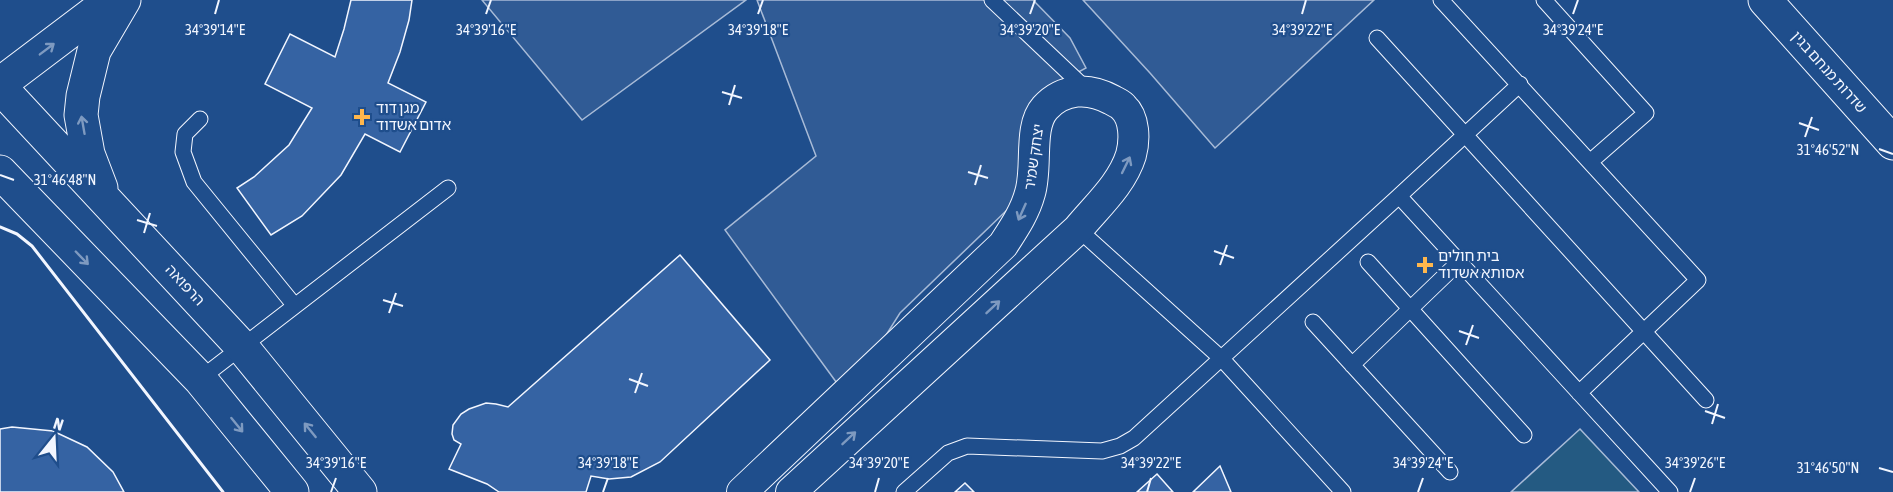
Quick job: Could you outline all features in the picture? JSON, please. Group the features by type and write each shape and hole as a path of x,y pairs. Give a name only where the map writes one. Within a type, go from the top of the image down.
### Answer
{"street":[{"path":"0,86 111,0"},
{"path":"106,201 88,154 81,115 83,96 94,51 124,0"},
{"name":"שדרות מנחם בגין","path":"1765,0 1893,143"},
{"name":"הרפואה","path":"0,86 242,347 360,492"},
{"path":"791,492 1078,229 1112,190 1131,154 1134,136 1131,118 1123,107 1099,93 1088,91"},
{"name":"יצחק שמיר","path":"742,492 1003,245 1020,219 1030,193 1035,171 1035,136 1041,115 1045,109 1066,94 1088,91"},
{"path":"0,172 200,380 292,492"},
{"path":"0,207 42,216"}],"lane":[{"path":"992,0 1088,91"},
{"path":"1441,0 1698,280 1579,393"},
{"path":"1544,0 1646,113 1590,162"},
{"path":"1377,38 1706,400"},
{"path":"904,492 948,453 967,446 1102,451 1120,446 1134,438 1520,84"},
{"path":"200,119 184,134 183,152 194,182 295,306"},
{"path":"200,380 447,188"},
{"path":"1399,196 1670,492"},
{"path":"1078,229 1222,359 1343,492"},
{"path":"1368,262 1524,435"},
{"path":"1352,365 1459,262"},
{"path":"1313,322 1450,472"}],"shaded area":[{"path":"482,0 746,0 582,120"},
{"path":"757,0 1033,0 1070,38 1086,68 1047,89 1017,195 1007,210 900,313 869,362 842,390 725,230 816,156"},
{"path":"1083,0 1374,0 1215,148"},
{"path":"1580,429 1639,492 1511,492"}],"building":[{"name":"מגן דוד אדום אשדוד","path":"351,0 412,0 400,52 388,83 426,102 400,152 365,134 341,175 302,216 271,235 237,188 254,177 289,145 312,108 265,84 290,34 335,57"},
{"path":"680,255 770,360 660,462 631,477 609,479 591,476 586,492 499,492 487,484 449,469 461,444 454,440 452,434 453,425 461,414 486,403 508,407"},
{"path":"12,427 53,431 87,447 113,472 124,492 0,492 0,429"},
{"path":"1220,466 1231,492 1193,492"},
{"path":"1157,474 1173,492 1137,492"},
{"path":"965,483 974,492 955,492"}],"wall":[{"path":"0,227 17,234 32,246 223,492"}],"place":[{"name":"מגן דוד אדום אשדוד","path":"362,117"},
{"name":"בית חולים אסותא אשדוד","path":"1425,265"}]}
